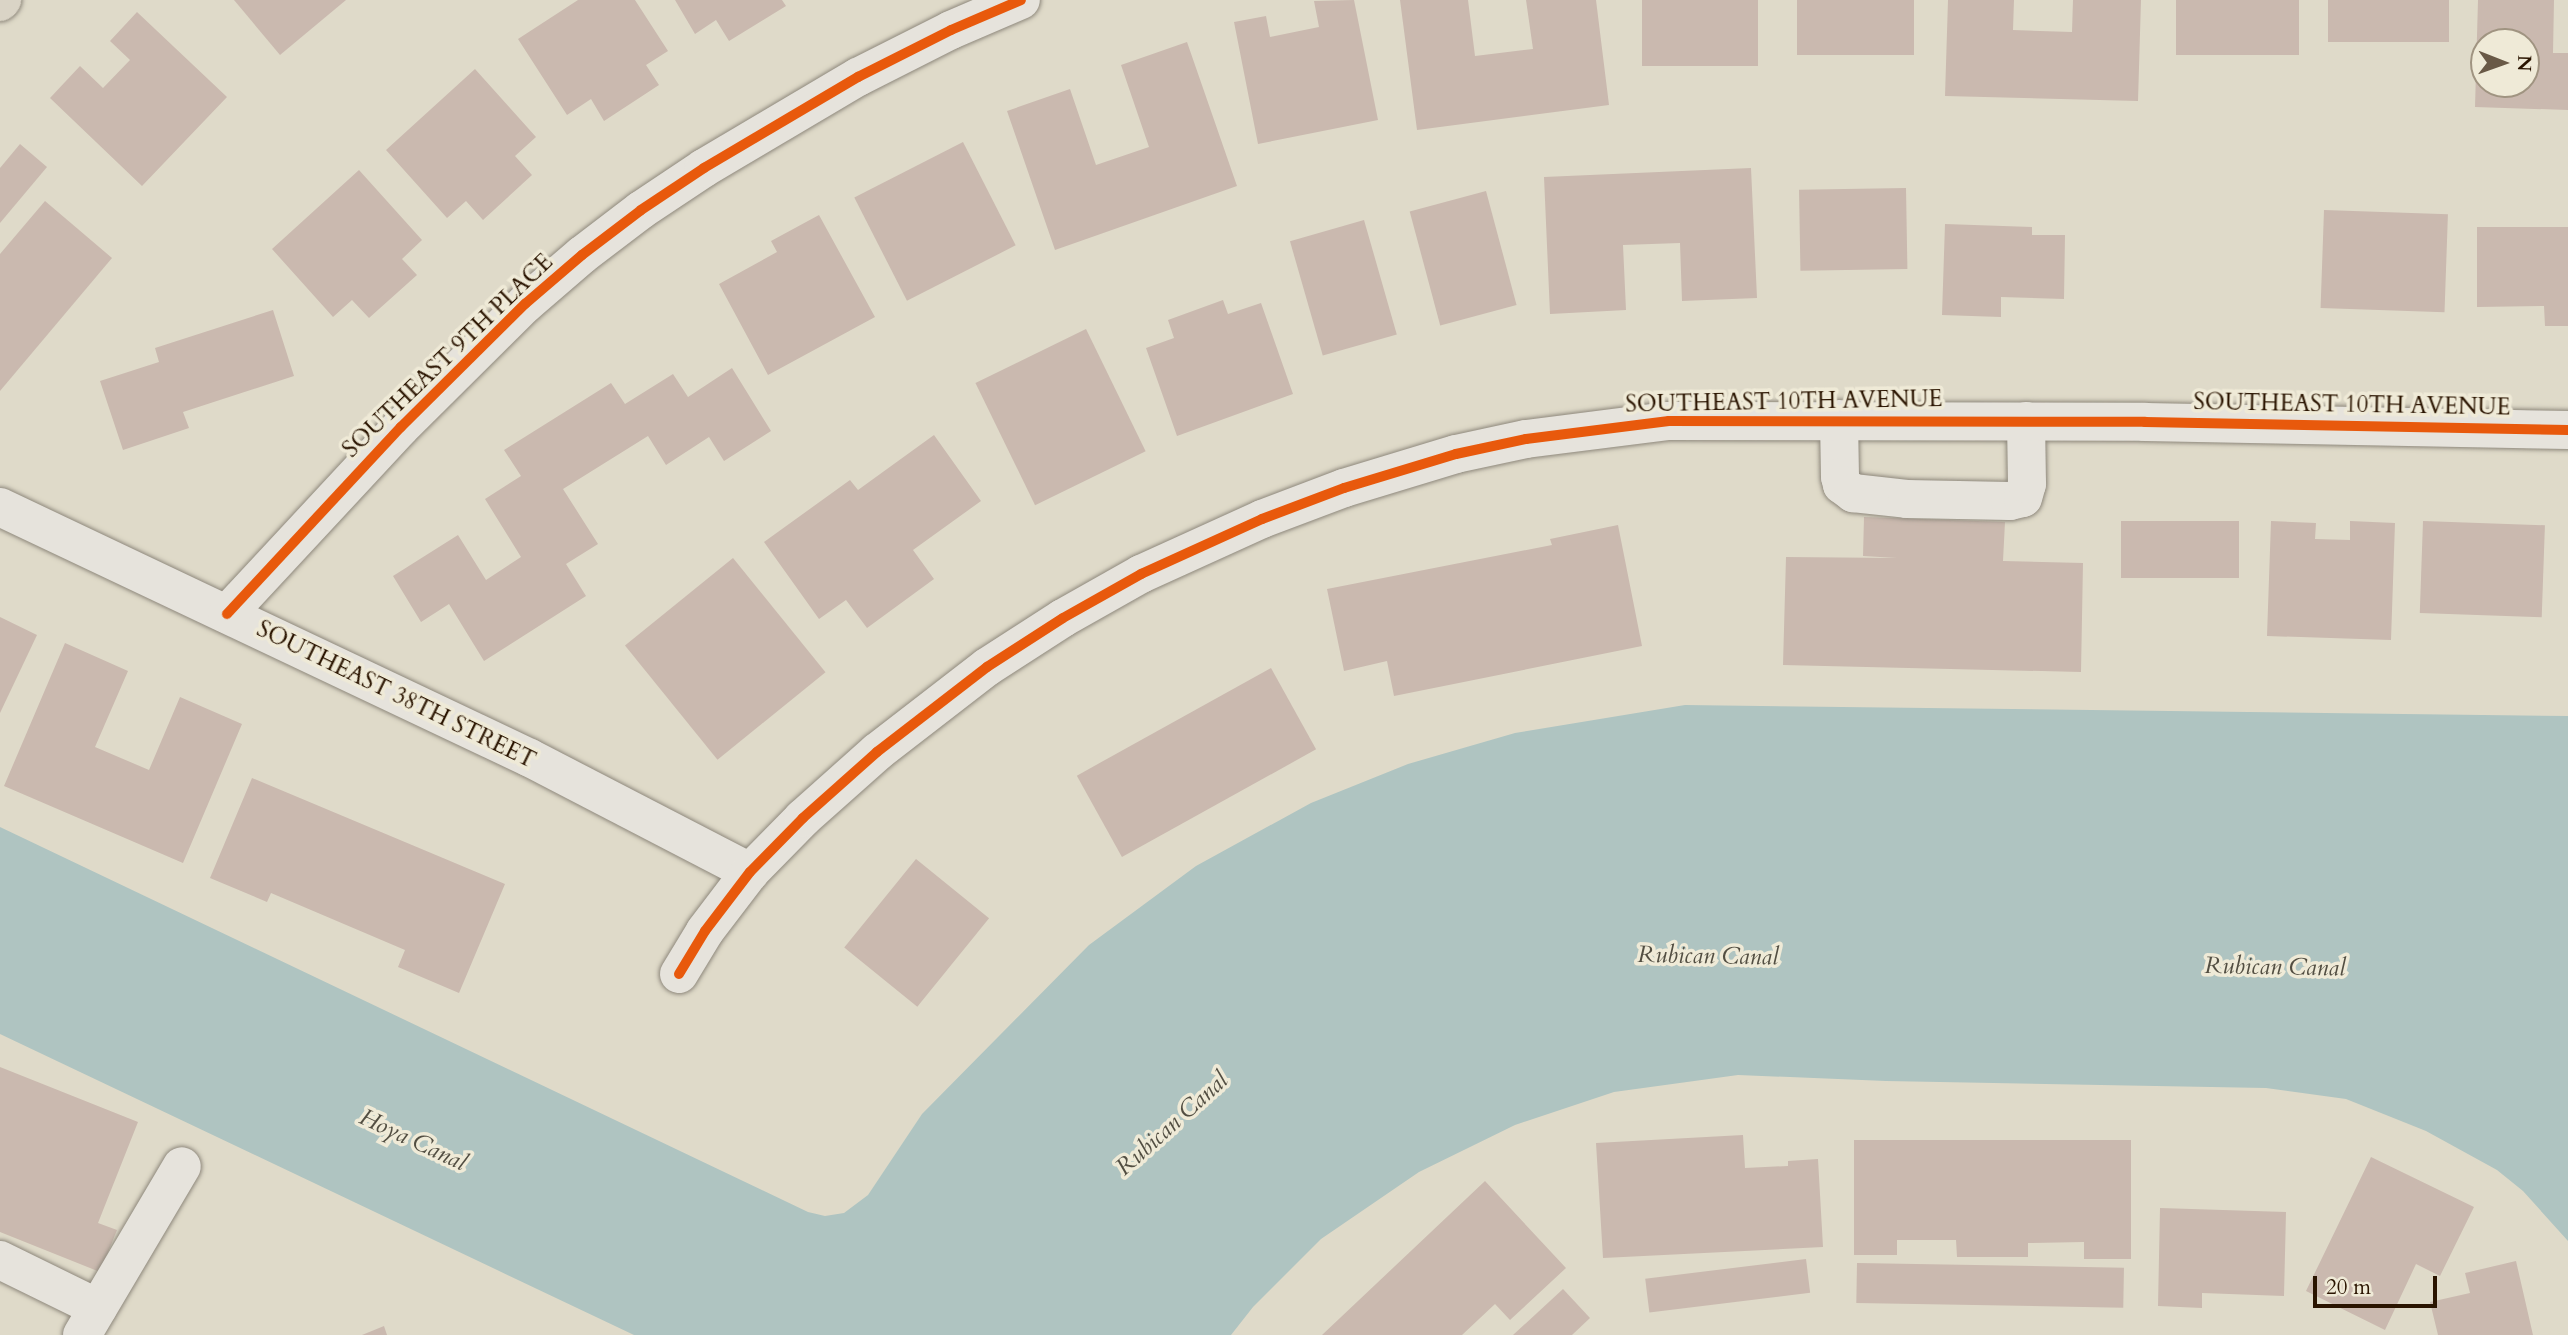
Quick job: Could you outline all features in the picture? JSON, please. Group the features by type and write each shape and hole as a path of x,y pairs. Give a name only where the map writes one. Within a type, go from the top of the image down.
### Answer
{"street":[{"name":"SOUTHEAST 9TH PLACE","path":"227,614 401,427 525,304 641,210 704,168 858,77 951,30 1021,0"},
{"name":"SOUTHEAST 10TH AVENUE","path":"679,974 705,931 750,872 803,818 877,752 987,667 1063,618 1141,574 1262,519 1369,480 1456,454 1526,439 1669,421 1839,419 2568,430"},
{"path":"1839,419 1840,477 1842,485 1853,494 1907,499 2010,501 2023,498 2027,484 2026,421"},
{"name":"SOUTHEAST 38TH STREET","path":"0,507 530,758 750,872"},
{"path":"0,1260 90,1321 182,1166"}],"water":[{"path":"1685,705 2568,716 2568,1241 2523,1191 2497,1170 2426,1131 2346,1099 2266,1088 1886,1081 1738,1075 1614,1092 1515,1125 1419,1172 1321,1239 1253,1307 1231,1335 634,1335 0,1034 0,827 808,1212 825,1216 844,1213 868,1195 922,1114 1089,945 1196,866 1311,803 1408,764 1515,733"}],"building":[{"path":"234,0 346,0 280,55"},
{"path":"578,0 635,0 668,51 646,65 659,85 604,121 591,99 567,115 518,39"},
{"path":"675,0 782,0 786,6 729,41 716,20 695,34"},
{"path":"1354,0 1378,120 1258,144 1234,22 1266,16 1270,37 1319,27 1314,1"},
{"path":"1400,0 1468,0 1475,56 1533,49 1526,0 1596,0 1609,105 1417,130"},
{"path":"1642,0 1758,0 1758,66 1642,66"},
{"path":"1797,0 1914,0 1914,55 1797,55"},
{"path":"1948,0 2014,0 2013,30 2072,32 2073,0 2141,0 2138,101 1945,96"},
{"path":"2176,0 2299,0 2299,55 2176,55"},
{"path":"2328,0 2449,0 2449,42 2328,42"},
{"path":"2478,0 2554,0 2553,53 2568,53 2568,110 2475,107 2475,98 2540,98 2540,28 2477,28"},
{"path":"137,12 227,97 142,186 50,98 80,66 103,88 130,60 110,41"},
{"path":"1187,42 1237,186 1055,250 1007,111 1070,89 1096,165 1149,147 1121,65"},
{"path":"475,69 536,137 515,156 532,175 483,220 466,201 447,218 386,150"},
{"path":"963,142 1016,245 907,301 854,197"},
{"path":"20,144 47,167 0,223 0,168"},
{"path":"1751,168 1757,298 1682,301 1680,243 1623,245 1626,310 1550,314 1544,177"},
{"path":"359,170 422,240 402,259 417,275 369,318 352,300 333,317 272,249"},
{"path":"1906,188 1907,269 1800,271 1799,190"},
{"path":"1486,191 1517,305 1440,325 1410,211"},
{"path":"45,201 112,258 0,391 0,254"},
{"path":"2324,210 2448,214 2445,312 2321,308"},
{"path":"819,215 875,317 768,375 719,284 777,252 771,241"},
{"path":"1364,220 1397,334 1323,356 1290,241"},
{"path":"1945,224 2032,227 2032,235 2065,235 2064,299 2001,297 2001,317 1942,315"},
{"path":"2477,227 2568,227 2568,326 2545,326 2544,306 2477,307"},
{"path":"1223,300 1228,314 1261,303 1293,394 1177,436 1146,348 1174,338 1168,320"},
{"path":"273,310 294,376 183,412 189,428 123,450 100,381 159,362 155,348"},
{"path":"1086,329 1146,451 1035,505 975,383"},
{"path":"732,368 771,431 724,461 709,437 666,465 648,436 563,489 598,544 566,564 586,596 484,661 449,604 421,622 393,576 458,535 486,580 521,557 485,499 521,476 504,450 611,383 625,404 673,374 688,397"},
{"path":"934,435 981,501 913,550 934,579 867,628 846,600 819,619 764,542 850,480 858,490"},
{"path":"1864,517 2005,522 2003,561 2083,563 2081,672 1783,665 1786,557 1897,558 1863,556"},
{"path":"2121,521 2239,521 2239,578 2121,578"},
{"path":"2271,521 2316,523 2315,539 2350,540 2350,521 2395,523 2391,640 2267,636"},
{"path":"2423,521 2545,525 2542,617 2420,613"},
{"path":"1618,525 1642,646 1394,696 1387,661 1344,671 1327,589 1552,545 1550,539"},
{"path":"733,558 826,672 717,760 625,645"},
{"path":"0,617 37,635 0,713"},
{"path":"65,643 128,671 95,747 149,770 180,697 242,724 183,863 4,786"},
{"path":"1271,668 1316,749 1122,857 1077,776"},
{"path":"252,778 505,884 459,993 398,967 405,950 271,893 267,902 210,878"},
{"path":"916,859 989,918 917,1007 844,948"},
{"path":"0,1067 138,1122 98,1223 117,1230 100,1272 0,1232"},
{"path":"1743,1135 1745,1168 1788,1166 1788,1161 1818,1159 1823,1247 1603,1258 1596,1143"},
{"path":"1854,1140 2131,1140 2131,1259 2084,1259 2084,1242 2028,1243 2028,1257 1957,1257 1956,1240 1897,1240 1897,1255 1854,1255"},
{"path":"2371,1157 2474,1207 2440,1276 2416,1264 2385,1330 2306,1291"},
{"path":"1485,1181 1566,1268 1510,1320 1495,1304 1462,1335 1322,1335"},
{"path":"2160,1208 2286,1212 2284,1296 2202,1293 2202,1308 2158,1306"},
{"path":"1806,1259 1810,1293 1649,1312 1645,1279"},
{"path":"2516,1261 2533,1335 2438,1335 2430,1302 2470,1293 2465,1273"},
{"path":"1857,1263 2124,1268 2123,1308 1856,1303"},
{"path":"1563,1289 1590,1318 1572,1335 1513,1335"},
{"path":"384,1326 387,1335 362,1335"}],"cycle path":[{"path":"227,614 401,427 525,304 582,255 641,210 704,168 858,77 951,30 1021,0"},
{"path":"679,974 705,931 750,872 803,818 877,752 987,667 1063,618 1141,574 1262,519 1344,488 1456,454 1526,439 1669,421 2145,422 2568,430"}],"water label":[{"name":"Rubican Canal","path":"1708,956"},
{"name":"Rubican Canal","path":"2275,967"},
{"name":"Rubican Canal","path":"1172,1124"},
{"name":"Hoya Canal","path":"413,1140"}]}
